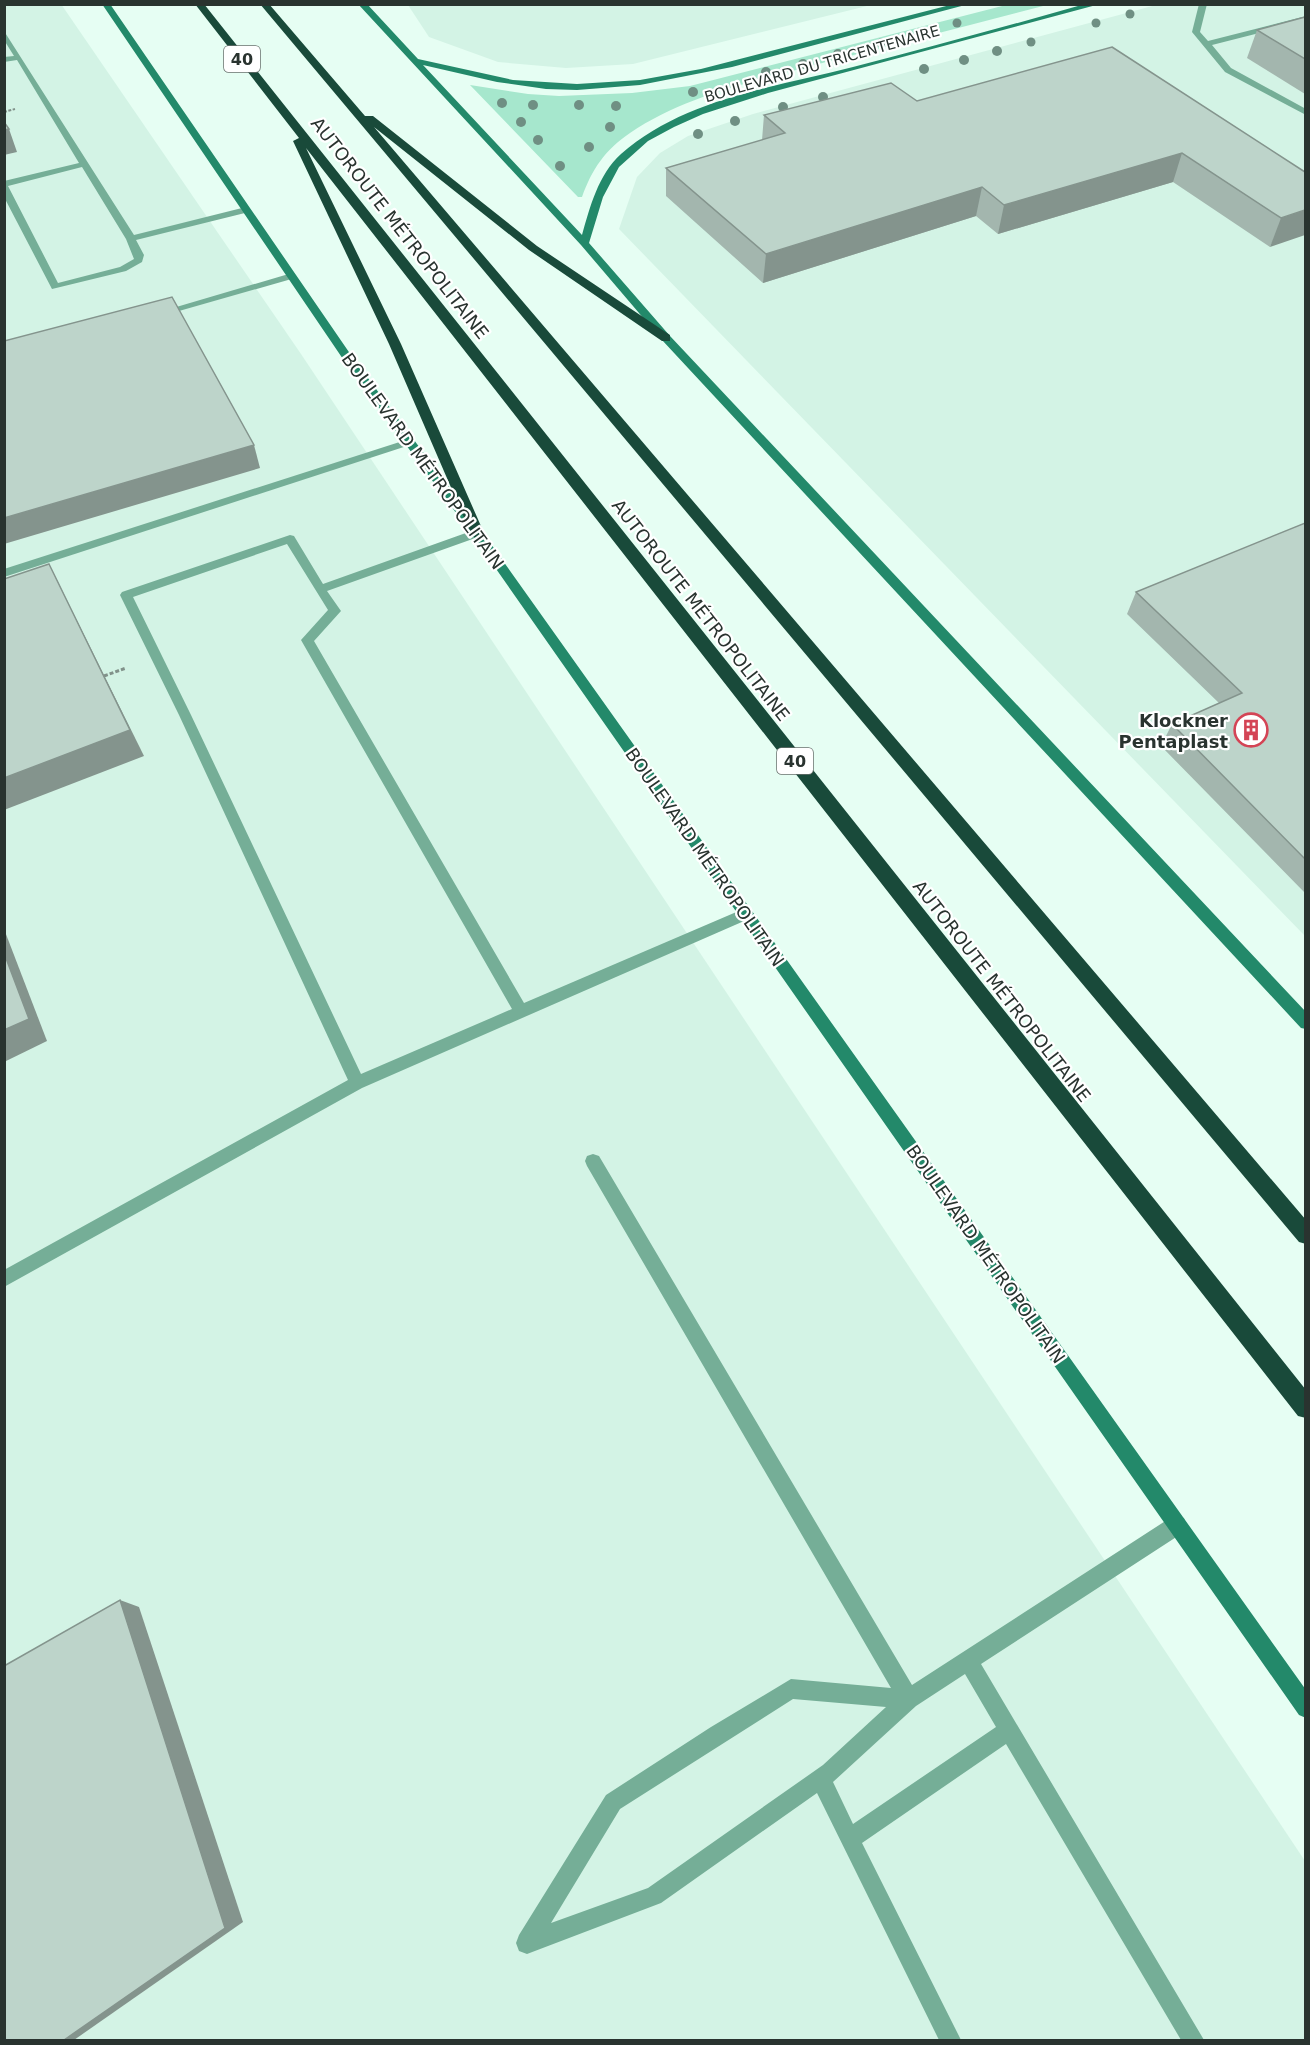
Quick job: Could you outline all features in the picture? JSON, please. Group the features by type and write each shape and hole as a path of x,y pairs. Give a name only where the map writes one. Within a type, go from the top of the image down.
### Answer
{"highway":[{"name":"AUTOROUTE MÉTROPOLITAINE","path":"199,4 1305,1408"},
{"name":"AUTOROUTE MÉTROPOLITAINE","path":"264,4 1305,1235"},
{"path":"338,93 533,248 666,339"},
{"path":"285,113 395,344 477,533"}],"main road":[{"name":"BOULEVARD MÉTROPOLITAIN","path":"106,4 292,276 409,442 477,533 1305,1708"},
{"path":"362,4 584,243 666,339 1305,1023"},
{"name":"BOULEVARD DU TRICENTENAIRE","path":"415,61 520,83 569,86 627,84 667,79 730,65 965,4"},
{"name":"BOULEVARD DU TRICENTENAIRE","path":"584,243 602,191 613,168 632,148 675,123 757,95 1096,4"}],"lane":[{"path":"1203,4 1196,32 1228,70 1305,113"},
{"path":"1207,44 1305,18"},
{"path":"4,33 85,164 131,239 140,255 134,265 55,287 4,186 85,164"},
{"path":"4,60 19,57"},
{"path":"131,239 246,210"},
{"path":"150,315 292,276"},
{"path":"4,573 409,442"},
{"path":"320,589 477,533"},
{"path":"357,1083 186,715 126,595 290,539 335,611 307,640 521,1011"},
{"path":"4,1279 357,1083 746,914"},
{"path":"593,1161 909,1699"},
{"path":"909,1699 791,1689 718,1734 613,1802 526,1943 654,1896 821,1779 909,1699 1177,1525"},
{"path":"968,1661 1193,2040"},
{"path":"849,1839 1008,1730"},
{"path":"821,1779 950,2040"}],"path":[{"path":"104,676 126,668"}],"shaded area":[{"path":"61,4 301,354 1305,1861 1306,2040 5,2040 4,5"},
{"path":"408,5 871,5 633,64 566,68 498,62 429,37"},
{"path":"1156,5 1305,5 1305,936 619,229 637,177 660,153 688,136 753,114"}],"green space":[{"path":"1010,4 1047,5 750,82 676,108 652,119 613,146 595,169 582,197 578,197 470,85 528,94 559,96 632,93 690,86"}],"building":[{"path":"1305,17 1305,59 1257,30"},
{"path":"1112,47 1305,172 1305,210 1281,218 1182,153 1004,205 982,187 766,254 666,168 785,133 764,115 891,83 917,101"},
{"path":"172,297 254,445 4,518 4,341"},
{"name":"Klockner Pentaplast","path":"1305,523 1305,859 1172,724 1242,693 1136,592"},
{"path":"49,564 130,730 4,778 4,579"},
{"path":"4,953 29,1019 4,1030"},
{"path":"120,1600 225,1928 64,2040 4,2040 4,1666"}],"place":[{"name":"Klockner Pentaplast","path":"1251,730"}]}
